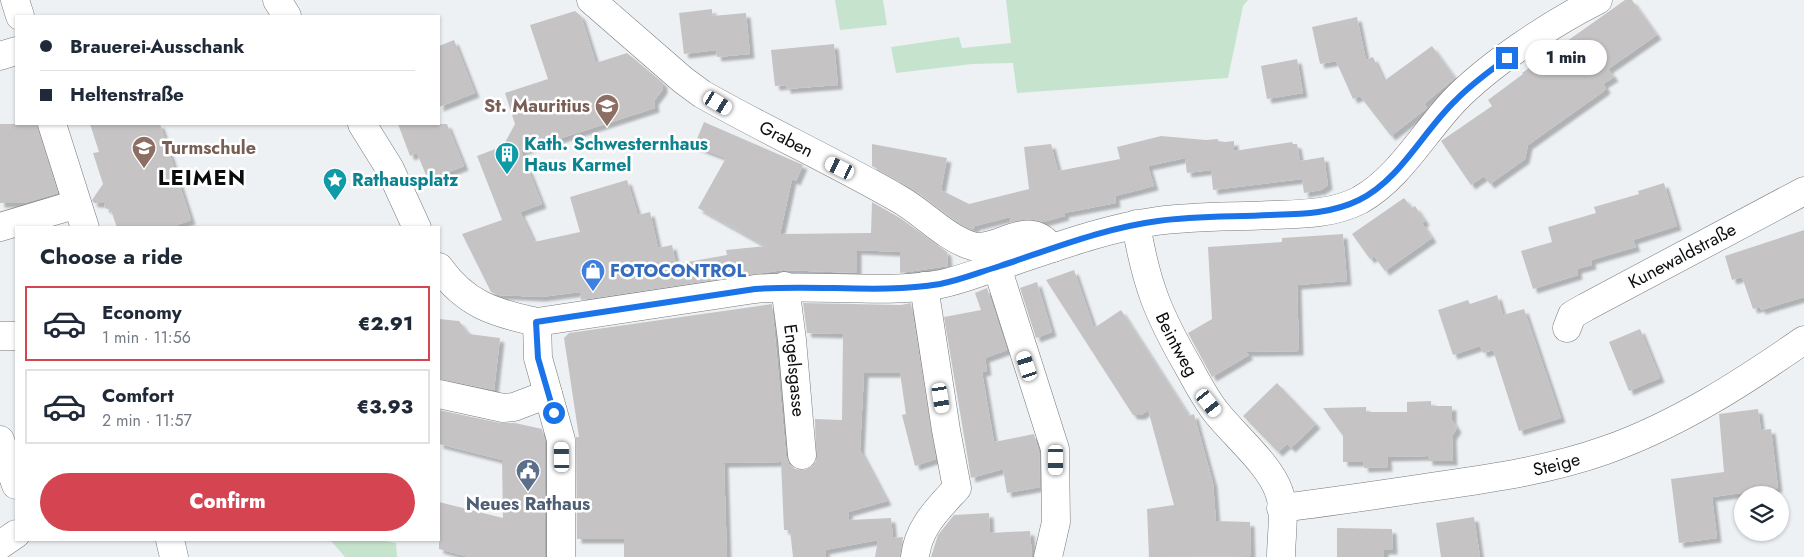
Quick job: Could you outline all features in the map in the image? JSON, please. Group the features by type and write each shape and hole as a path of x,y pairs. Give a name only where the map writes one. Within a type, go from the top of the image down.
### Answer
{"street":[{"path":"277,0 286,15"},
{"name":"Graben","path":"591,0 683,80 702,94 902,200 940,228 963,242 983,247 1019,236 1030,235 1038,236 1054,248"},
{"path":"440,268 457,289 470,300 510,316 536,322 785,286 855,288 924,286 962,279 1099,233 1136,224 1180,219 1320,212 1360,200 1374,190 1401,165 1455,100 1472,85 1547,29 1598,0"},
{"path":"0,56 15,51"},
{"path":"0,227 81,216 52,125"},
{"path":"363,125 390,169 417,226"},
{"name":"Kunewaldstraße","path":"1566,328 1572,315 1804,191"},
{"name":"Beintweg","path":"1136,224 1149,286 1169,334 1209,403 1272,476 1280,495 1282,508 1281,557"},
{"path":"998,267 1055,449 1056,522 1048,557"},
{"name":"Engelsgasse","path":"785,286 792,340 802,455"},
{"path":"915,557 919,538 926,523 957,488 944,420 924,286"},
{"path":"536,322 538,358 562,440 561,557"},
{"path":"0,336 15,336"},
{"name":"Steige","path":"1282,508 1501,477 1554,466 1606,450 1641,436 1716,397 1804,340"},
{"path":"440,394 503,408 514,407 548,394"},
{"path":"0,440 15,482"},
{"path":"0,545 15,535"},
{"path":"170,541 174,557"}],"green space":[{"path":"835,0 883,0 887,25 840,30"},
{"path":"1006,0 1248,0 1243,6 1228,78 1017,93 1013,63 972,64 896,73 891,47 959,37 962,48 1011,43"},
{"path":"331,541 385,541 396,543 397,557 345,557"}],"building":[{"path":"1625,0 1632,0 1657,35 1608,69 1614,77 1603,84 1606,88 1604,91 1528,145 1525,159 1490,184 1484,176 1471,185 1441,141 1492,106 1488,100 1522,73"},
{"path":"712,9 712,16 746,13 750,54 717,57 716,50 684,54 679,13"},
{"path":"575,11 581,16 596,63 627,53 663,83 663,89 654,101 655,108 521,151 542,204 520,212 534,242 580,232 570,197 627,180 638,215 650,212 658,248 672,245 676,264 727,255 726,250 766,246 698,208 726,158 694,146 704,122 803,165 796,181 792,179 780,234 871,233 872,202 900,218 947,252 948,266 900,273 900,252 857,250 857,273 783,270 581,300 580,292 541,297 498,295 491,292 462,234 502,220 477,156 503,146 515,124 505,93 548,79 530,25"},
{"path":"1357,17 1366,60 1373,57 1384,81 1432,46 1455,78 1424,104 1427,108 1391,136 1360,96 1353,99 1336,61 1320,64 1312,27"},
{"path":"454,40 475,93 440,107 440,46"},
{"path":"834,44 838,85 786,89 786,85 775,86 771,50"},
{"path":"1297,59 1303,93 1267,99 1261,66"},
{"path":"0,124 37,125 58,193 24,203 0,203"},
{"path":"447,124 464,166 428,180 417,153 410,156 398,125"},
{"name":"Turmschule","path":"90,125 160,125 191,220 174,226 116,226 111,210 105,208 104,203 94,203 92,200 103,184 93,153 99,152"},
{"path":"1161,136 1206,140 1218,139 1218,141 1225,142 1234,141 1234,151 1292,142 1297,144 1300,161 1324,157 1328,185 1321,190 1304,193 1302,179 1213,190 1211,170 1187,173 1185,158 1148,166 1154,186 1115,196 1116,203 1064,213 1065,216 1043,222 1030,219 1011,222 1010,217 975,226 973,229 952,218 916,191 872,166 872,144 947,158 941,190 969,204 1029,189 1024,147 1051,144 1058,171 1120,159 1117,147"},
{"path":"1664,183 1677,226 1633,240 1636,247 1591,260 1592,265 1577,269 1578,275 1533,289 1521,251 1552,242 1548,227 1596,213 1594,207 1639,194 1638,191"},
{"path":"1404,198 1412,208 1415,206 1425,221 1422,223 1432,238 1385,271 1374,256 1370,259 1352,234"},
{"path":"1804,230 1804,297 1761,310 1760,307 1753,309 1742,277 1732,280 1725,256"},
{"path":"1343,234 1347,281 1297,285 1299,351 1246,352 1249,355 1212,377 1188,333 1212,319 1208,247 1282,242 1282,238"},
{"path":"1074,270 1094,328 1121,310 1189,416 1194,414 1213,483 1216,521 1250,522 1251,556 1149,557 1147,509 1174,505 1148,410 1141,415 1133,415 1046,280"},
{"path":"1037,282 1052,332 1036,338 1020,288"},
{"path":"987,288 1007,350 985,358 987,371 982,372 994,442 1034,434 1039,452 1040,487 1007,493 1003,469 971,478 944,317 981,310 975,293"},
{"path":"1497,295 1503,315 1524,309 1561,418 1519,431 1493,350 1483,353 1480,346 1453,355 1438,310 1468,300 1470,304"},
{"path":"803,303 901,305 911,303 936,459 915,466 902,415 906,414 900,373 864,373 860,450 887,501 848,512 849,520 891,518 893,538 903,537 900,557 875,557 878,540 825,550 826,557 793,557 790,530 784,530 781,462 724,463 727,557 624,557 624,539 577,539 576,437 579,437 564,338 569,333 772,304 786,456 789,464 795,469 804,470 811,467 816,461 815,419 842,420 843,334 807,333"},
{"path":"440,319 459,321 469,334 500,338 494,390 440,379"},
{"path":"1640,329 1660,378 1629,391 1609,342"},
{"path":"1277,383 1316,424 1291,448 1287,444 1278,452 1243,416"},
{"path":"1431,401 1431,406 1452,406 1452,420 1457,428 1452,436 1453,461 1428,461 1428,456 1387,457 1388,467 1364,468 1363,462 1343,462 1343,436 1323,408 1366,407 1366,412 1407,412 1407,402"},
{"path":"1758,409 1761,430 1771,429 1778,486 1734,486 1734,494 1712,497 1717,538 1679,543 1671,479 1724,472 1719,414"},
{"name":"Neues Rathaus","path":"440,410 500,423 515,423 542,429 545,442 545,557 469,557 439,549 440,502 503,518 502,460 440,444"},
{"path":"989,513 990,533 1030,531 1032,557 931,557 938,535 954,515"},
{"path":"1474,517 1480,557 1441,557 1436,523"},
{"path":"1337,528 1392,529 1393,550 1384,550 1384,557 1337,557"}],"place":[{"name":"St. Mauritius","path":"607,127"},
{"name":"Turmschule","path":"144,169"},
{"name":"Kath. Schwesternhaus Haus Karmel","path":"507,175"},
{"name":"Rathausplatz","path":"335,201"},
{"name":"FOTOCONTROL","path":"593,292"},
{"name":"Neues Rathaus","path":"528,492"}],"district":[{"name":"LEIMEN","path":"202,177"}],"route":[{"path":"554,413 538,358 536,322 785,286 855,288 940,284 962,279 1099,233 1136,224 1170,220 1305,214 1333,210 1360,200 1374,190 1401,165 1455,100 1507,58"}]}
